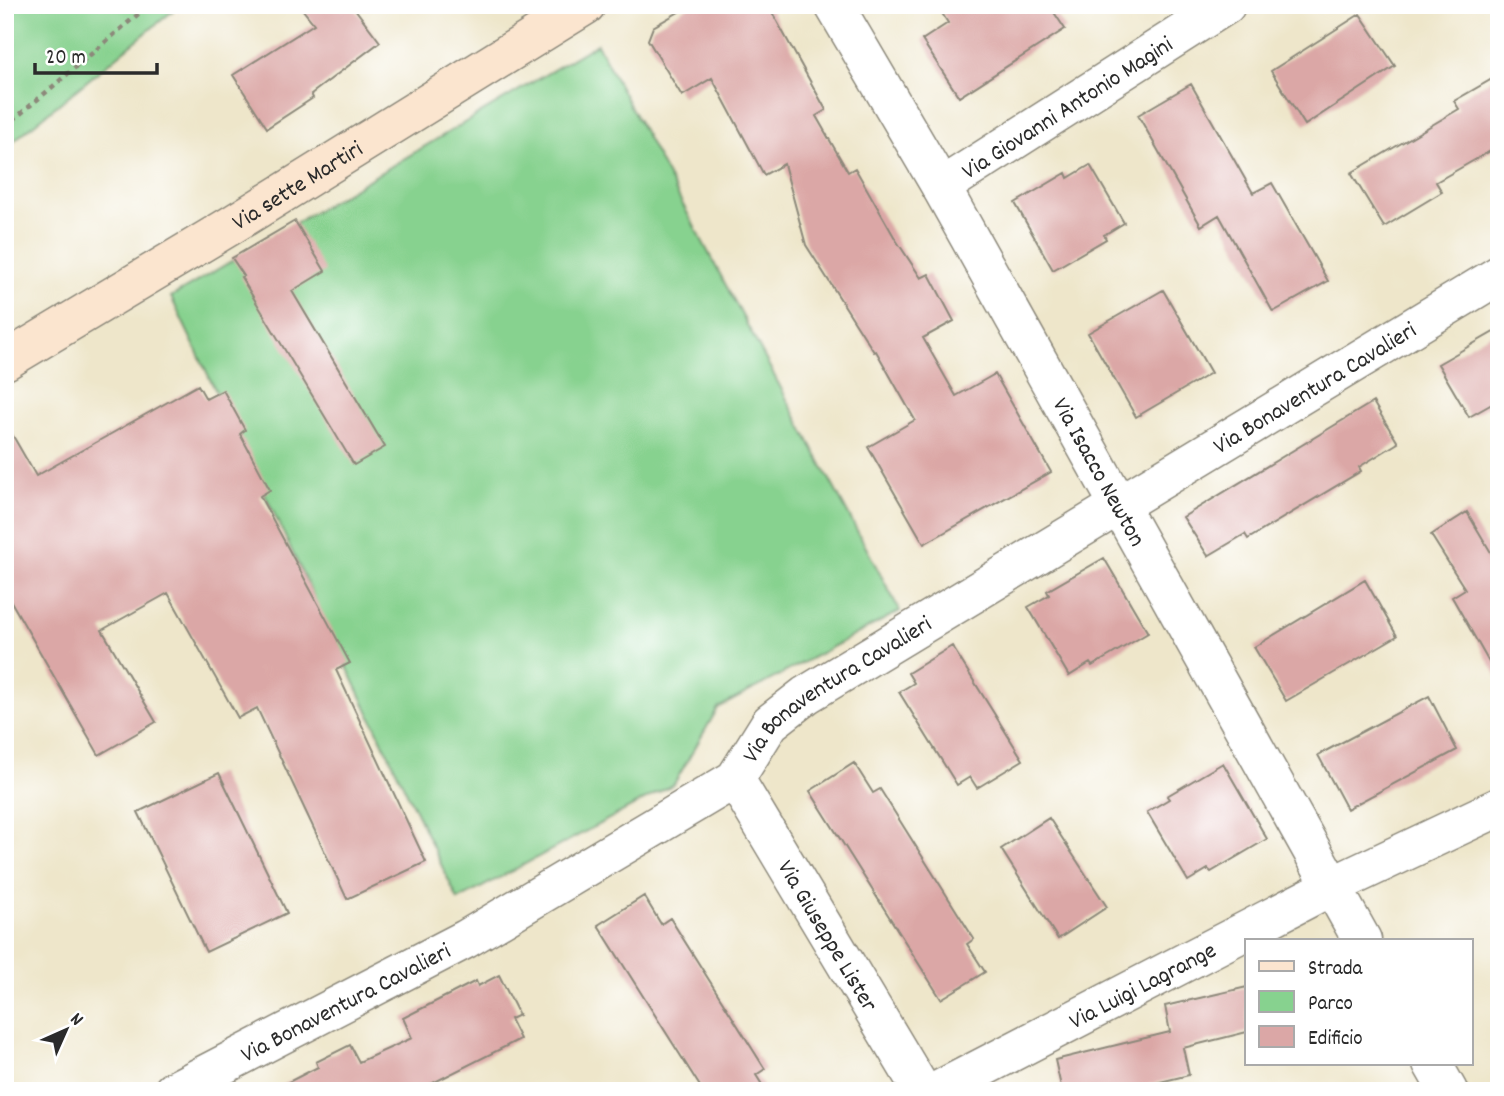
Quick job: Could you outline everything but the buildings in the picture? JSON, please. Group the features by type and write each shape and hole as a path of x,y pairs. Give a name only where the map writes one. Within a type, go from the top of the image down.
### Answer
{"main road":[{"name":"Via sette Martiri","path":"5,361 230,226 586,5"}],"street":[{"name":"Via Isacco Newton","path":"834,5 941,187 1361,939"},
{"name":"Via Giovanni Antonio Magini","path":"941,187 1226,5"},
{"name":"Via Bonaventura Cavalieri","path":"173,1091 467,939 735,779 770,723 807,695 1499,275"},
{"name":"Via Giuseppe Lister","path":"735,779 922,1091"},
{"name":"Via Luigi Lagrange","path":"937,1091 1332,886 1499,807"},
{"path":"1433,1064 1448,1091"}],"path":[{"path":"5,127 149,5"}],"green space":[{"path":"5,5 180,5 5,148"},
{"path":"597,44 900,611 718,708 674,784 458,900 171,297"}]}
